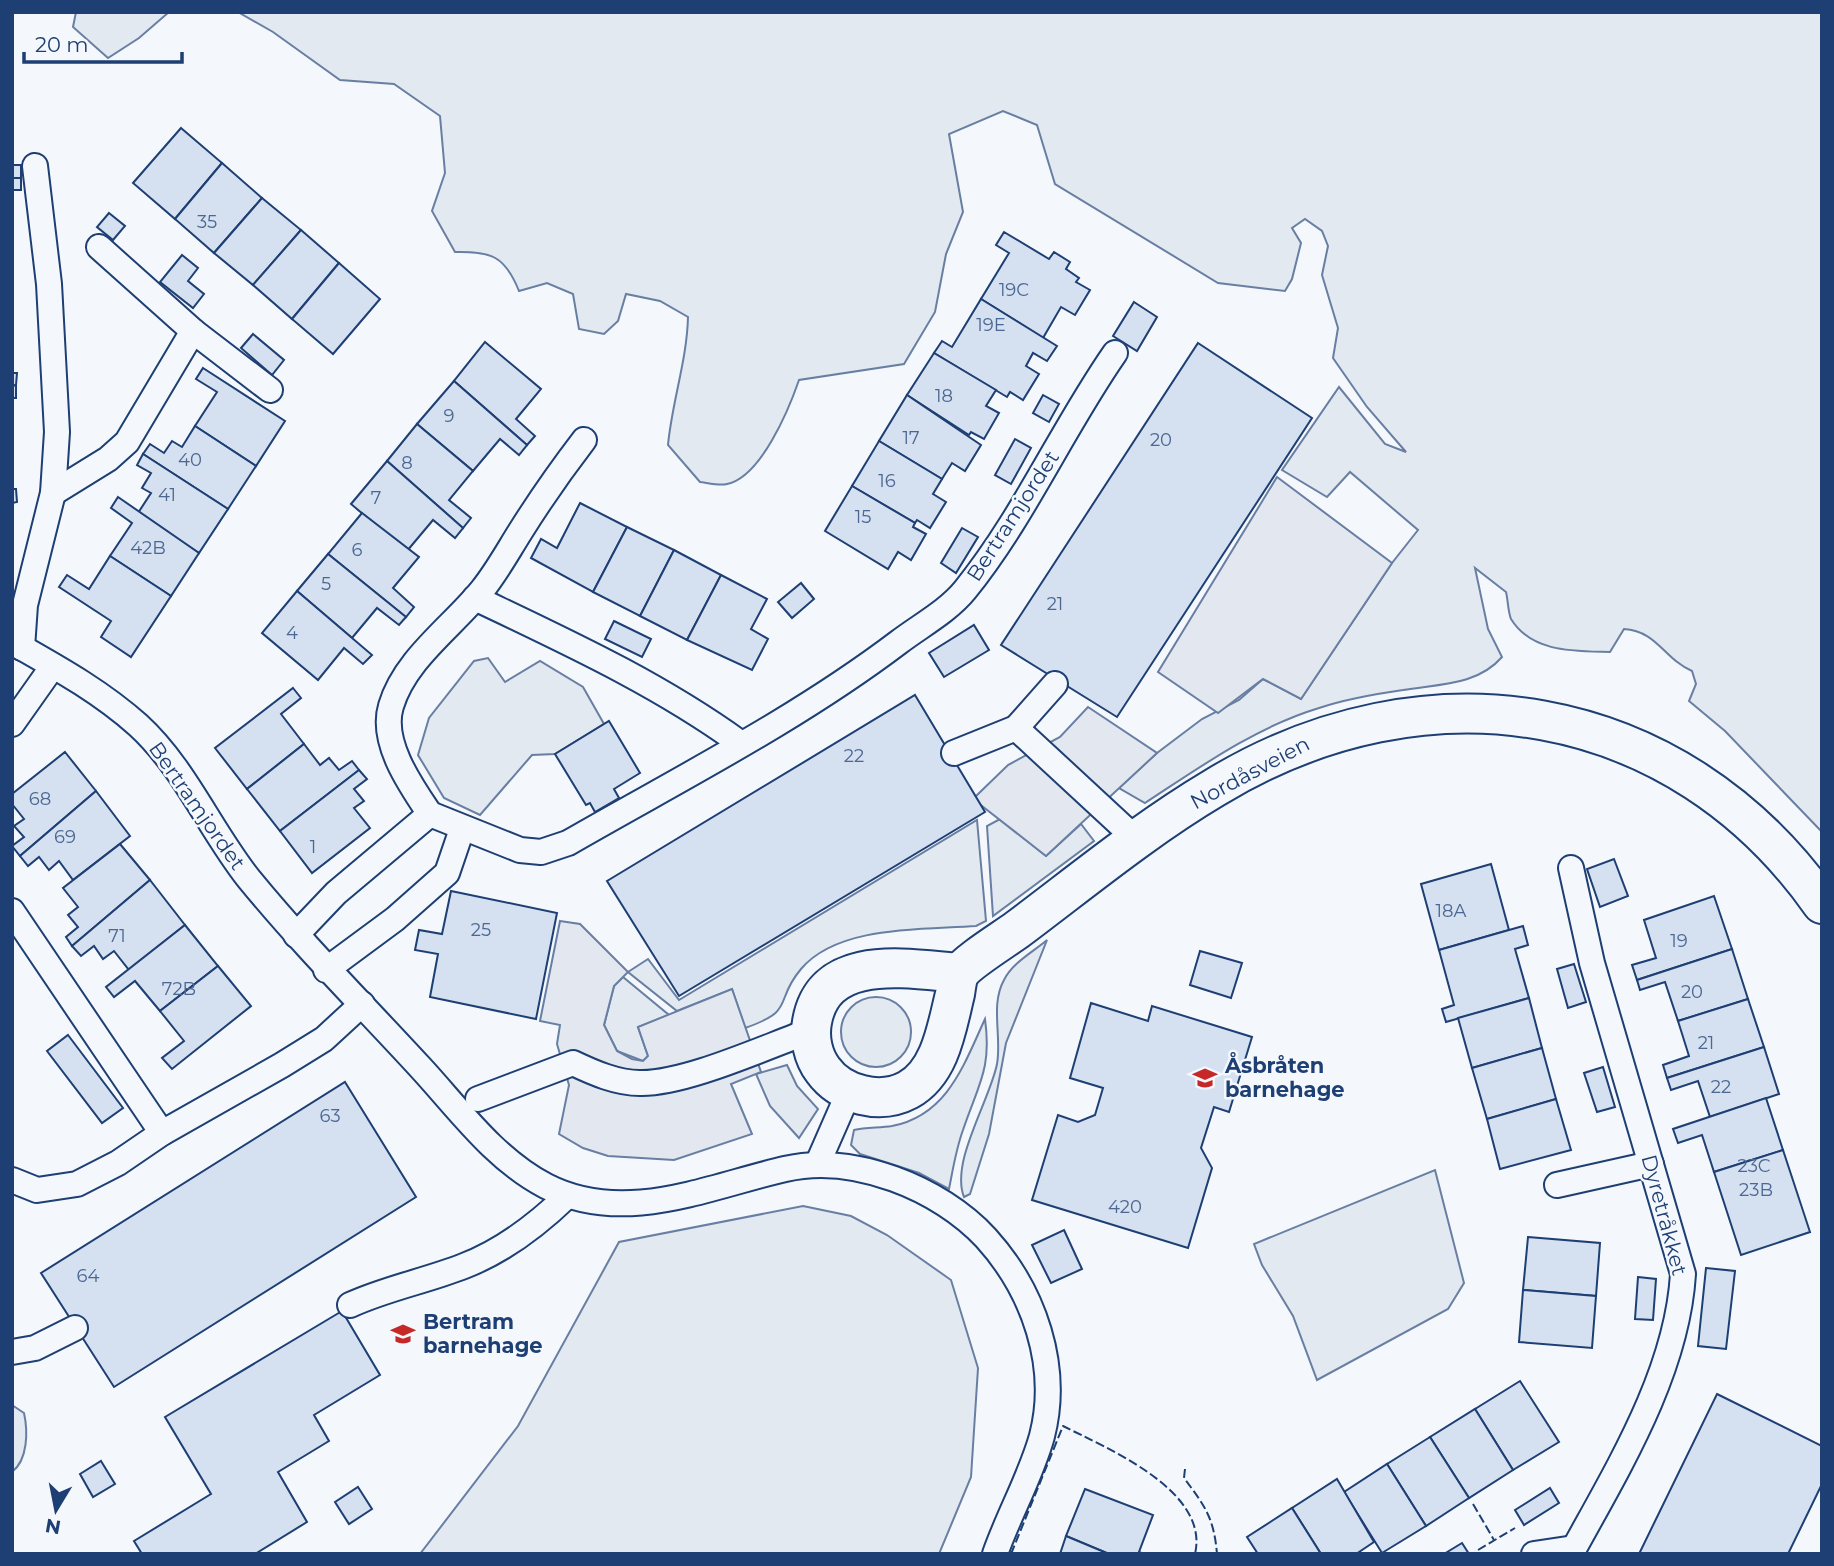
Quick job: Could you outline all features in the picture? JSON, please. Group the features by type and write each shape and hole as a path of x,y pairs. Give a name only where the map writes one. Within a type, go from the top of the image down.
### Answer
{"street":[{"name":"Nordåsveien","path":"960,973 1137,840 1214,788 1283,750 1347,727 1416,715 1476,713 1529,718 1606,735 1658,758 1706,786 1753,825 1798,870 1822,904"},
{"path":"861,969 960,973 940,1051 927,1073 908,1090 886,1096 862,1096 849,1092 822,1069 813,1049 810,1031 815,1005 835,981 861,969"}],"lane":[{"name":"Bertramjordet","path":"35,166 49,284 57,432 53,493 17,645 88,685 140,727 191,791 237,863 296,935 488,1142 533,1178 567,1196 604,1203 644,1202 691,1196 786,1169 817,1165"},
{"path":"99,247 193,331 270,390"},
{"path":"53,493 108,459 127,442 193,331"},
{"name":"Bertramjordet","path":"430,814 520,850 541,852 568,843 821,696 875,660 963,593 1006,533 1088,391 1115,353"},
{"path":"296,935 335,893 430,814 403,768 389,727 390,708 406,672 475,598 583,440"},
{"path":"475,598 612,663 688,706 740,743"},
{"path":"12,724 53,666"},
{"path":"954,752 1016,728 1055,684"},
{"path":"1016,728 1137,840"},
{"path":"327,970 395,919 447,873 462,829"},
{"name":"Dyretråkket","path":"1534,1554 1573,1551 1645,1408 1668,1354 1681,1309 1683,1274 1592,963 1571,868"},
{"path":"12,911 162,1133"},
{"path":"12,1180 37,1190 77,1184 118,1163 162,1133 225,1100 324,1038 362,1004"},
{"path":"478,1099 573,1063 598,1075 638,1083 668,1080 810,1031"},
{"path":"849,1092 817,1165 890,1178 927,1191 955,1209 986,1237 1008,1265 1028,1299 1042,1341 1048,1404 1032,1462 995,1554"},
{"path":"1557,1185 1651,1164"},
{"path":"350,1305 381,1290 465,1266 538,1223 567,1196"},
{"path":"12,1352 35,1348 75,1328"}],"shaded area":[{"path":"76,12 169,12 139,38 108,58 73,27"},
{"path":"238,12 1822,12 1822,832 1725,731 1689,701 1696,684 1692,671 1674,660 1653,640 1624,629 1610,652 1569,650 1542,644 1520,630 1511,619 1506,592 1475,568 1488,629 1502,657 1481,674 1456,682 1350,699 1296,716 1229,749 1145,803 1119,788 1157,753 1202,719 1239,700 1263,679 1301,699 1392,563 1418,530 1350,472 1327,497 1282,470 1339,387 1385,444 1406,452 1367,407 1333,358 1338,328 1322,275 1328,246 1322,231 1305,219 1292,228 1301,243 1292,279 1285,291 1218,283 1055,184 1037,125 1003,111 949,134 963,212 946,254 935,312 904,364 799,380 781,424 751,469 739,479 727,484 700,482 668,445 688,317 660,301 626,294 618,321 604,334 579,329 573,294 547,283 519,291 508,270 495,258 478,253 455,252 432,211 445,173 440,116 394,84 340,80 273,32"},
{"path":"1277,477 1392,563 1301,699 1263,679 1218,713 1158,672"},
{"path":"488,658 505,682 540,661 583,687 604,724 555,754 532,755 480,815 444,798 418,755 429,718 474,661"},
{"path":"1088,707 1157,753 1046,856 973,799 1008,765 1060,737"},
{"path":"1000,819 1046,856 1081,824 1094,841 993,916 987,826"},
{"path":"977,820 986,921 976,926 882,932 836,944 801,969 778,1010 761,1022 745,1028 732,989 677,1011 628,972 648,959 679,1000"},
{"path":"560,921 580,924 628,972 614,986 604,1025 617,1051 632,1059 643,1061 648,1056 638,1027 732,989 761,1072 731,1084 752,1134 674,1160 608,1156 583,1148 559,1134 569,1085 557,1044 560,1025 540,1021"},
{"path":"1047,940 1006,1043 989,1134 970,1194 964,1197 961,1183 966,1149 997,1064 997,1010 1000,990 1012,968"},
{"path":"623,977 669,1015 638,1027 648,1056 643,1061 617,1051 604,1025 614,986"},
{"path":"876,997 901,1007 911,1032 901,1057 876,1067 851,1057 841,1032 851,1007"},
{"path":"985,1019 985,1064 958,1144 949,1189 919,1173 860,1154 851,1145 854,1130 892,1126 911,1120 940,1099 961,1070"},
{"path":"787,1065 797,1086 818,1109 799,1138 770,1106 756,1074"},
{"path":"1435,1170 1464,1283 1448,1309 1317,1380 1293,1316 1262,1265 1254,1244"},
{"path":"803,1206 851,1216 887,1235 951,1280 978,1368 971,1477 939,1554 420,1554 518,1426 619,1242"},
{"path":"12,1405 24,1413 26,1436 24,1453 12,1472"}],"building":[{"path":"181,128 222,163 175,219 133,183"},
{"path":"222,163 262,198 214,253 175,219"},
{"path":"12,165 21,165 21,178 12,178"},
{"path":"12,178 21,178 21,190 12,190"},
{"path":"262,198 301,230 253,285 214,253"},
{"path":"109,213 125,226 113,240 97,227"},
{"path":"301,230 339,263 292,319 253,285"},
{"path":"1004,232 1049,259 1054,252 1070,262 1066,269 1079,278 1076,282 1090,290 1075,315 1061,307 1043,338 981,299 1009,253 996,245"},
{"path":"182,255 198,268 188,281 204,294 193,308 160,282"},
{"path":"339,263 380,299 333,354 292,319"},
{"path":"981,299 1057,346 1047,361 1033,353 1026,366 1039,374 1023,400 1010,392 1007,397 934,353 942,341 952,347"},
{"path":"1134,302 1157,317 1137,351 1113,336"},
{"path":"253,334 284,360 272,375 241,348"},
{"path":"485,342 541,389 516,419 535,436 527,445 454,381"},
{"path":"1198,343 1312,418 1117,717 1001,645"},
{"path":"934,353 996,390 986,406 999,413 984,439 971,432 969,435 907,395"},
{"path":"203,368 285,421 256,466 195,426 217,392 196,379"},
{"path":"12,373 17,373 16,385 12,386"},
{"path":"454,381 527,445 519,455 500,439 473,471 417,424"},
{"path":"16,385 16,398 12,398 12,386"},
{"path":"907,395 981,445 965,471 952,463 942,479 879,441"},
{"path":"1043,395 1059,404 1049,422 1033,413"},
{"path":"417,424 473,471 449,500 471,518 463,528 387,461"},
{"path":"195,426 256,466 228,509 143,454 150,444 164,453 172,441 182,447"},
{"path":"1015,439 1031,448 1011,484 995,475"},
{"path":"879,441 942,479 933,494 946,502 930,528 917,520 915,523 852,486"},
{"path":"143,454 228,509 199,553 138,513 151,493 142,488 151,473 137,465"},
{"path":"387,461 463,528 455,538 433,520 407,551 351,504"},
{"path":"852,486 915,523 913,527 926,534 911,560 898,552 888,569 825,531"},
{"path":"12,489 16,489 17,502 12,503"},
{"path":"118,497 199,553 171,596 110,556 132,523 111,508"},
{"path":"580,503 627,527 593,592 531,558 541,539 557,548"},
{"path":"362,513 419,557 393,588 414,607 406,617 328,554"},
{"path":"627,527 674,550 640,616 593,592"},
{"path":"962,528 978,537 956,573 941,563"},
{"path":"674,550 721,575 687,640 640,616"},
{"path":"328,554 406,617 399,625 377,608 352,638 297,591"},
{"path":"110,556 171,596 131,657 101,637 111,621 59,587 67,575 89,589"},
{"path":"721,575 767,599 751,629 768,639 752,670 687,640"},
{"path":"801,583 814,599 792,618 778,602"},
{"path":"297,591 372,655 363,664 344,648 318,680 262,633"},
{"path":"614,621 651,639 642,657 605,639"},
{"path":"974,625 989,650 944,677 929,653"},
{"path":"293,688 301,698 281,714 304,744 247,789 215,748"},
{"path":"915,695 985,812 679,996 607,881"},
{"path":"609,721 640,773 614,789 619,798 595,812 590,803 586,805 555,754"},
{"path":"304,744 320,765 329,758 339,770 352,761 359,770 280,831 247,789"},
{"path":"65,752 96,791 20,856 12,846 24,837 14,826 24,819 12,804 12,794"},
{"path":"359,770 367,779 354,789 364,801 354,808 370,828 312,873 280,831"},
{"path":"96,791 130,836 73,880 59,861 49,870 39,857 28,866 20,856"},
{"path":"120,844 150,880 72,946 66,937 78,927 68,915 78,907 63,888"},
{"path":"1614,859 1628,896 1600,907 1587,869"},
{"path":"1491,864 1509,930 1439,950 1421,884"},
{"path":"150,880 185,925 129,970 114,951 103,959 94,946 81,956 72,946"},
{"path":"451,891 557,913 536,1019 430,997 438,954 415,950 419,930 442,934"},
{"path":"1714,896 1732,949 1637,980 1632,965 1656,958 1644,920"},
{"path":"185,925 218,966 160,1011 135,981 114,997 106,987"},
{"path":"1523,926 1528,945 1515,949 1529,998 1446,1022 1442,1009 1454,1005 1439,950"},
{"path":"1732,949 1748,999 1678,1021 1665,982 1640,990 1637,980"},
{"path":"1200,951 1242,963 1231,998 1190,985"},
{"path":"1574,964 1586,1002 1568,1008 1557,969"},
{"path":"218,966 251,1006 172,1069 162,1058 184,1041 160,1011"},
{"path":"1529,998 1542,1048 1472,1068 1458,1018"},
{"path":"1748,999 1764,1047 1667,1078 1663,1065 1689,1056 1678,1021"},
{"path":"1091,1003 1148,1021 1152,1006 1252,1037 1229,1112 1214,1107 1201,1148 1212,1168 1188,1248 1032,1200 1058,1115 1078,1122 1095,1115 1103,1088 1070,1078"},
{"path":"68,1035 123,1108 102,1123 47,1051"},
{"path":"1764,1047 1779,1094 1710,1117 1698,1081 1671,1090 1667,1078"},
{"path":"1542,1048 1556,1099 1487,1119 1472,1068"},
{"path":"1603,1067 1615,1107 1597,1112 1584,1073"},
{"path":"345,1082 416,1197 114,1387 41,1273"},
{"path":"1766,1098 1783,1150 1714,1172 1702,1135 1678,1143 1673,1129"},
{"path":"1556,1099 1571,1150 1500,1169 1487,1119"},
{"path":"1783,1150 1810,1232 1741,1255 1714,1172"},
{"path":"1064,1230 1082,1269 1051,1283 1032,1245"},
{"path":"1528,1237 1600,1243 1596,1296 1523,1290"},
{"path":"1706,1268 1735,1271 1726,1349 1698,1346"},
{"path":"1638,1277 1656,1279 1653,1320 1635,1319"},
{"path":"1523,1290 1596,1296 1592,1348 1519,1342"},
{"path":"342,1311 380,1375 314,1415 329,1441 278,1472 307,1522 255,1554 142,1554 134,1541 211,1494 165,1417"},
{"path":"1520,1381 1559,1442 1513,1470 1475,1409"},
{"path":"1717,1394 1822,1446 1822,1484 1788,1554 1639,1554"},
{"path":"1475,1409 1513,1470 1469,1498 1430,1437"},
{"path":"1430,1437 1469,1498 1426,1526 1387,1464"},
{"path":"101,1461 115,1484 93,1497 80,1474"},
{"path":"1387,1464 1426,1526 1382,1553 1344,1492"},
{"path":"1337,1479 1374,1542 1356,1554 1321,1554 1292,1508"},
{"path":"358,1487 372,1509 349,1524 335,1502"},
{"path":"1550,1488 1559,1503 1524,1525 1515,1510"},
{"path":"1085,1489 1153,1515 1139,1552 1144,1554 1109,1554 1066,1536"},
{"path":"1292,1508 1321,1554 1258,1554 1247,1537"},
{"path":"1066,1536 1109,1554 1060,1554"},
{"path":"1462,1543 1469,1554 1444,1554"}],"fence":[{"path":"1011,1554 1063,1426 1128,1459 1171,1491 1187,1510 1195,1531 1195,1554"},
{"path":"1185,1469 1184,1478 1211,1522 1217,1554"},
{"path":"1473,1504 1494,1540"},
{"path":"1478,1550 1515,1528"}],"place":[{"name":"Åsbråten barnehage","path":"1205,1078"},
{"name":"Bertram barnehage","path":"403,1334"}]}
